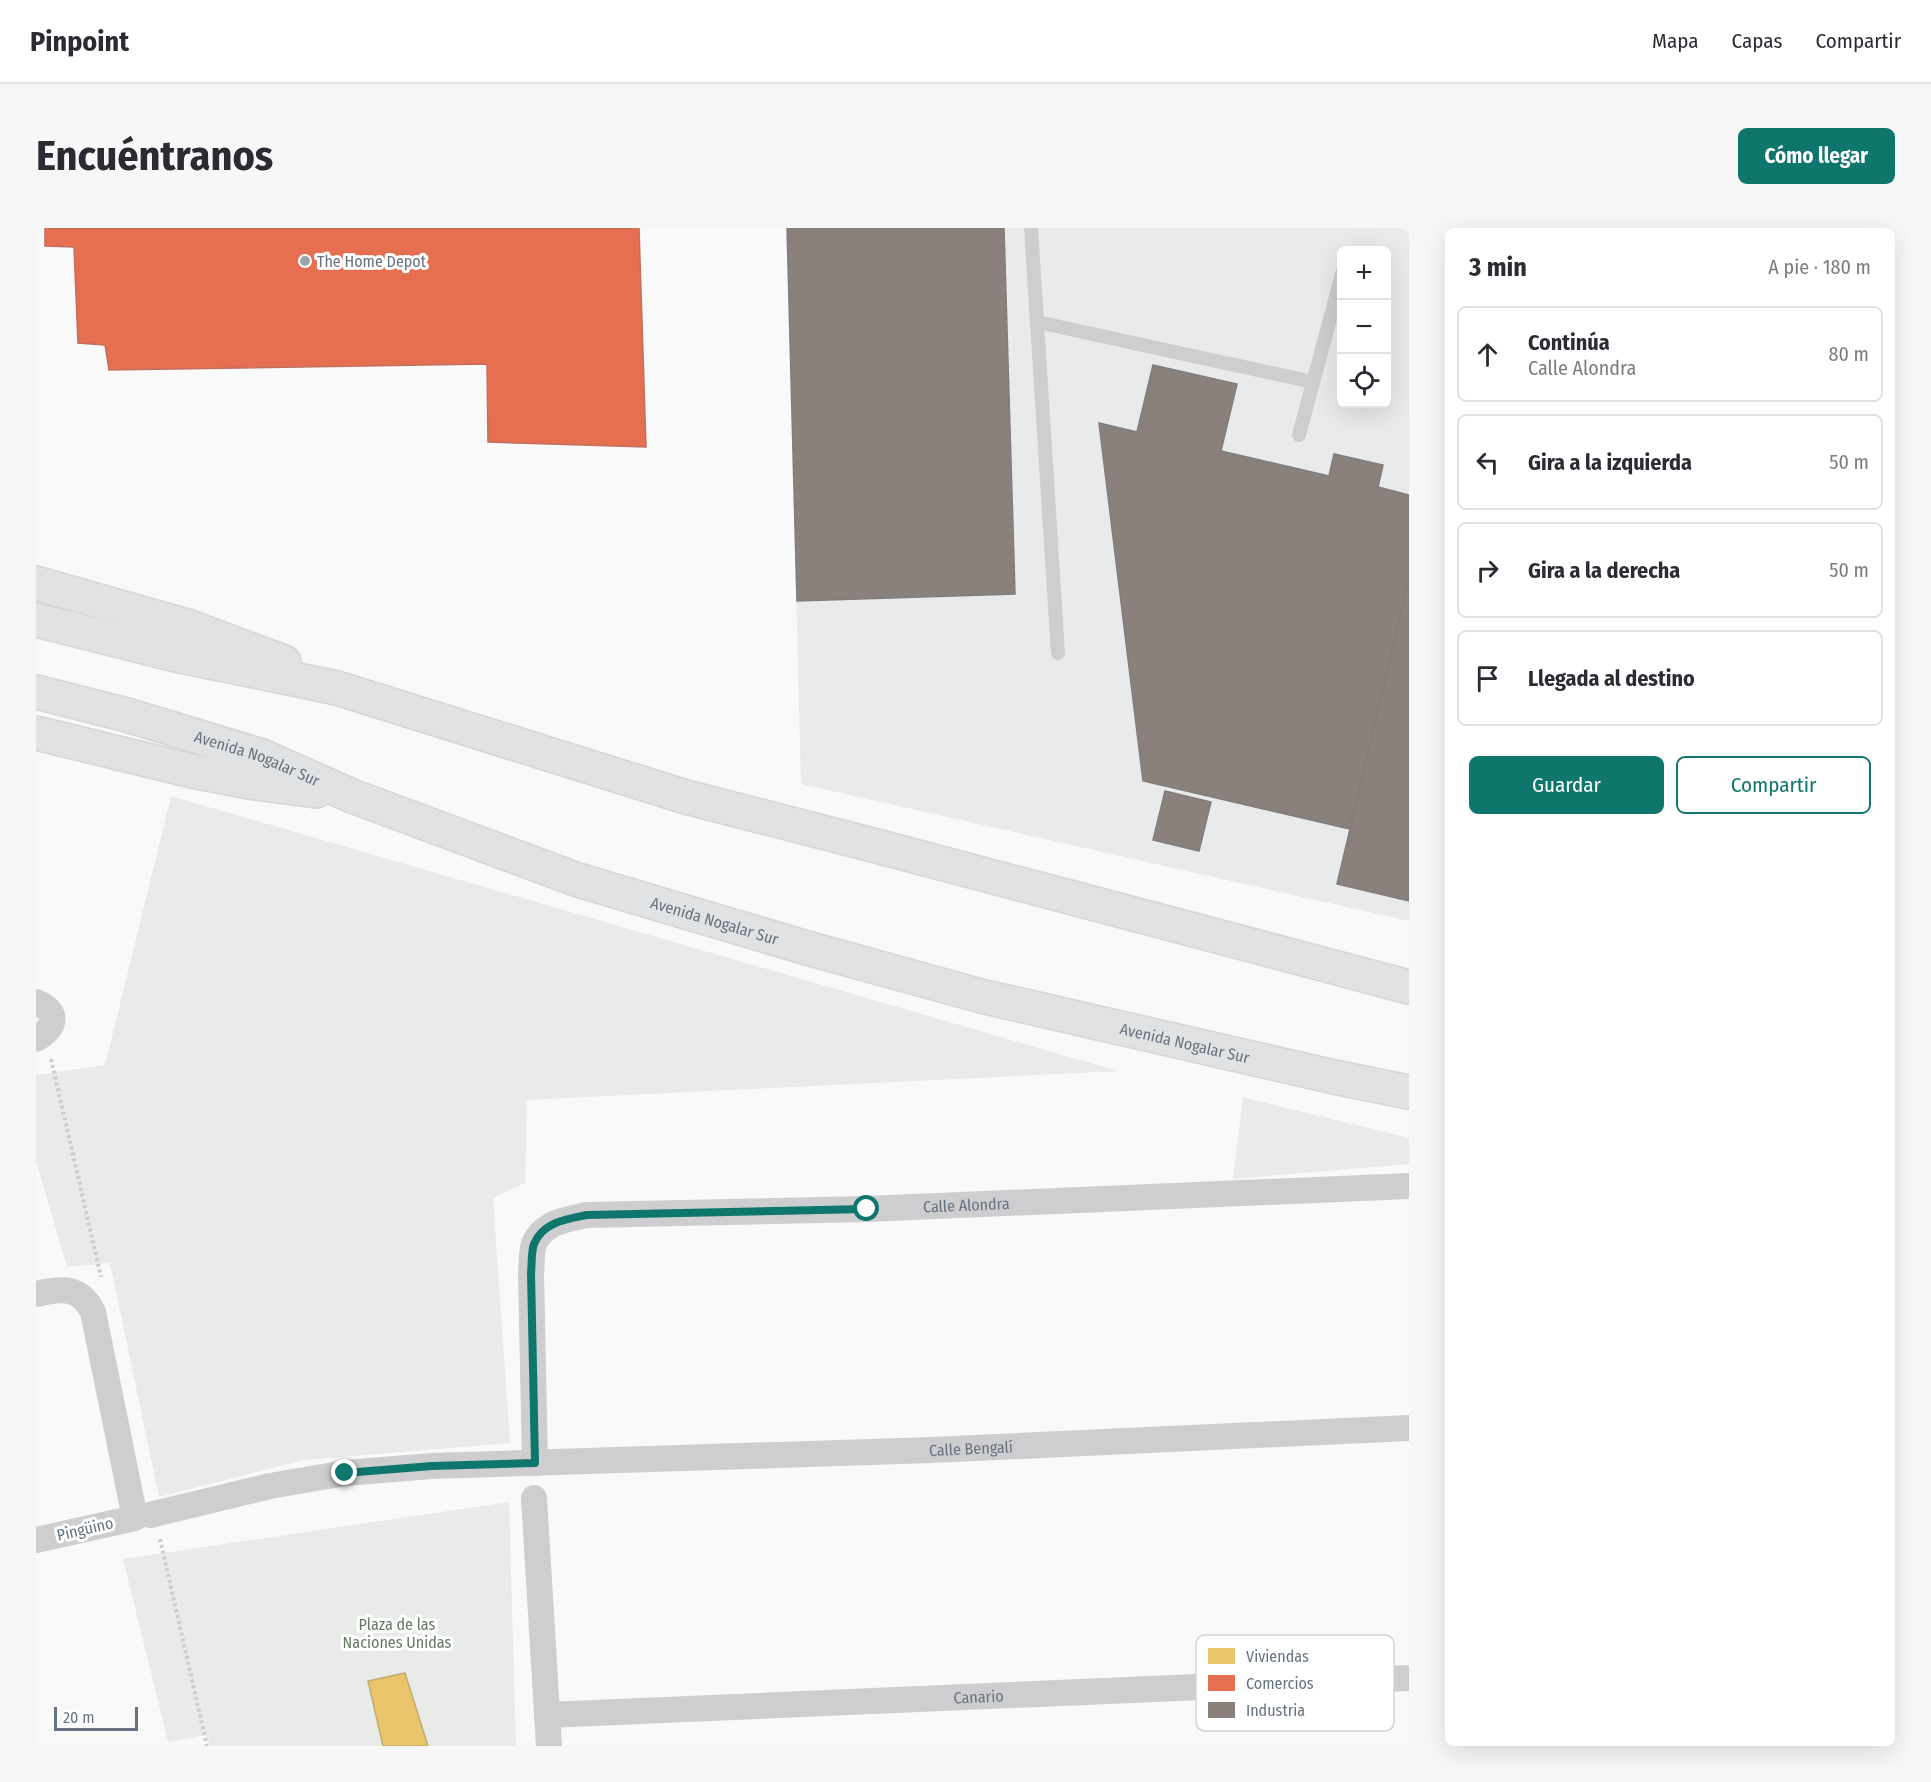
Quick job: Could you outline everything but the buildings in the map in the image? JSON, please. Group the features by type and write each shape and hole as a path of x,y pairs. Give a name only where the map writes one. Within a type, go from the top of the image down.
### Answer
{"highway":[{"path":"36,583 232,641 285,662 337,688"},
{"path":"36,620 176,655 337,688 686,798 1409,987"},
{"name":"Avenida Nogalar Sur","path":"36,692 128,715 262,756 352,796 578,880 807,948 981,996 1409,1092"},
{"path":"36,733 192,771 255,783 352,796"}],"street":[{"path":"36,1002 48,1009 53,1017 44,1032"},
{"name":"Calle Alondra","path":"535,1463 531,1273 534,1244 545,1229 562,1220 587,1215 867,1209 1409,1186"},
{"path":"36,1294 67,1290 81,1294 93,1312 142,1517"},
{"name":"Calle Bengalí","path":"142,1517 270,1486 345,1473 432,1466 932,1450 1409,1428"},
{"path":"534,1498 549,1746"},
{"name":"Pingüino","path":"36,1540 142,1517"},
{"name":"Canario","path":"1394,1679 1409,1678"},
{"name":"Canario","path":"547,1715 1196,1687"}],"lane":[{"path":"1031,228 1058,653"},
{"path":"1299,435 1337,289"},
{"path":"1037,322 1313,382"}],"shaded area":[{"path":"787,228 1409,228 1409,921 801,784"}],"green space":[{"path":"171,796 1118,1071 527,1100 525,1183 493,1198 510,1443 304,1460 159,1497 110,1263 67,1267 36,1161 36,1075 105,1065"},
{"path":"1243,1097 1409,1138 1409,1164 1233,1179"},
{"name":"Plaza de las Naciones Unidas","path":"509,1502 516,1746 210,1746 207,1735 168,1742 123,1559"}],"place":[{"name":"The Home Depot","path":"305,261"}],"route":[{"path":"345,1473 432,1466 535,1463 531,1273 534,1244 545,1229 562,1220 587,1215 867,1209"}]}
